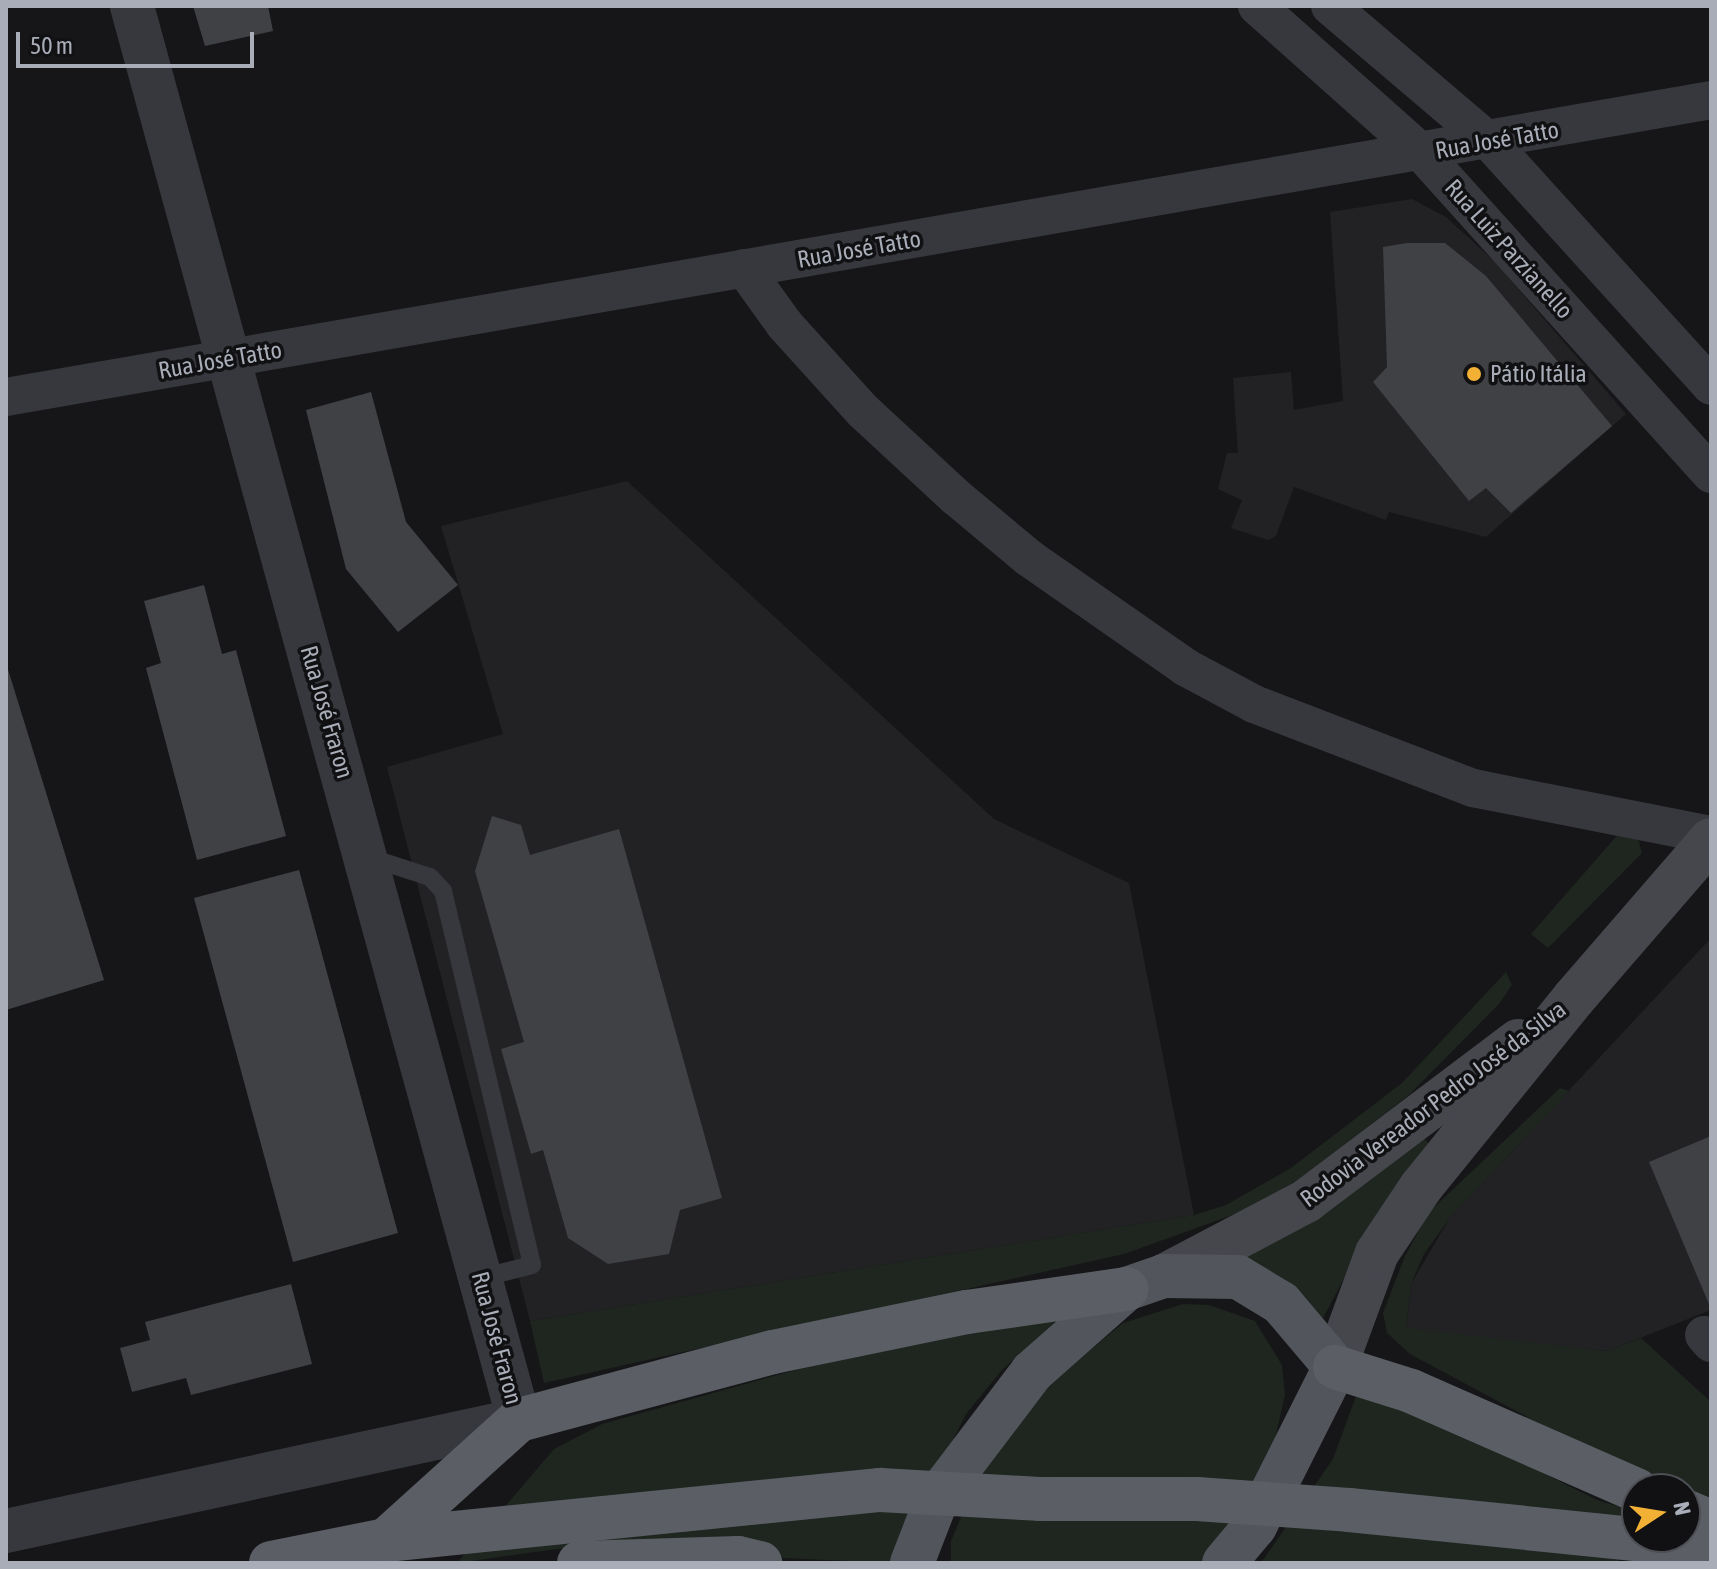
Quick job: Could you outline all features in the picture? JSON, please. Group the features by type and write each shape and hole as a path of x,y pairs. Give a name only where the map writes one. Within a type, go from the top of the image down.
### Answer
{"highway":[{"path":"386,1540 519,1420 773,1352 967,1312 1145,1283"},
{"path":"1335,1367 1411,1391 1621,1483"},
{"path":"271,1563 386,1540 880,1490 1039,1499 1197,1499 1349,1510 1711,1547"},
{"path":"579,1563 738,1558 760,1563"}],"main road":[{"name":"Rodovia Vereador Pedro José da Silva","path":"1335,1367 1377,1253 1421,1187 1574,998 1711,838"},
{"name":"Rodovia Vereador Pedro José da Silva","path":"1145,1283 1306,1201 1574,998"},
{"path":"912,1563 938,1496 1032,1372 1145,1283 1238,1277 1281,1303 1335,1367 1255,1526 1224,1563"}],"street":[{"name":"Rua José Fraron","path":"132,6 368,857 519,1420"},
{"name":"Rua Luiz Parzianello","path":"1257,6 1422,153 1711,474"},
{"path":"1330,6 1490,142 1711,386"},
{"name":"Rua José Tatto","path":"6,397 1490,142 1711,100"},
{"path":"744,268 785,325 863,411 956,497 1041,567 1185,667 1254,704 1473,788 1711,838"},
{"path":"10,1526 519,1420"}],"lane":[{"path":"368,857 430,877 443,891 532,1265 481,1278"}],"shaded area":[{"path":"1412,199 1446,217 1495,262 1626,414 1486,537 1389,512 1386,520 1294,487 1276,536 1268,540 1231,528 1242,500 1218,489 1227,453 1238,453 1233,378 1291,372 1294,410 1343,401 1330,212"},
{"path":"627,481 994,819 1129,883 1194,1215 530,1321 387,767 503,734 441,526"},
{"path":"1621,831 1638,839 1642,853 1548,948 1531,934"},
{"path":"1711,938 1711,1310 1607,1351 1406,1329 1411,1284 1449,1219"},
{"path":"1506,972 1512,985 1499,1004 1409,1095 1299,1179 1252,1208 1124,1254 544,1383 530,1321 1194,1215 1226,1205 1291,1168 1402,1083"},
{"path":"1560,1088 1569,1091 1449,1219 1424,1254 1411,1284 1406,1328 1607,1351 1641,1338 1711,1402 1711,1500 1701,1497 1701,1473 1635,1473 1410,1354 1387,1333 1383,1313 1405,1256 1429,1212"},
{"path":"1424,1139 1435,1149 1367,1235 1322,1320 1239,1261"},
{"path":"1183,1304 1209,1305 1255,1321 1282,1365 1285,1395 1272,1452 1204,1563 951,1563 951,1541 976,1482 1003,1439 1052,1382 1123,1323"},
{"path":"1056,1321 1002,1370 966,1414 891,1563 564,1548 457,1563 554,1449 602,1424 792,1371 952,1334"},
{"path":"1356,1396 1387,1396 1597,1500 1621,1507 1622,1553 1618,1563 1261,1563 1333,1459"}],"building":[{"path":"193,6 268,6 273,31 205,46"},
{"name":"Pátio Itália","path":"1407,243 1445,243 1486,276 1612,426 1511,513 1486,488 1469,501 1373,382 1387,367 1383,247"},
{"path":"371,392 406,522 458,585 398,632 346,569 306,410"},
{"path":"204,585 222,654 236,650 286,836 197,860 146,668 161,663 144,601"},
{"path":"6,663 104,980 6,1010"},
{"path":"492,816 521,825 530,855 619,829 722,1198 680,1210 669,1254 608,1264 568,1238 543,1150 531,1154 501,1049 524,1042 475,871"},
{"path":"299,870 398,1233 293,1262 194,898"},
{"path":"1711,1136 1711,1309 1649,1162"},
{"path":"291,1284 312,1364 191,1395 186,1378 132,1392 120,1348 150,1340 145,1322"}],"place":[{"name":"Pátio Itália","path":"1474,374"}]}
